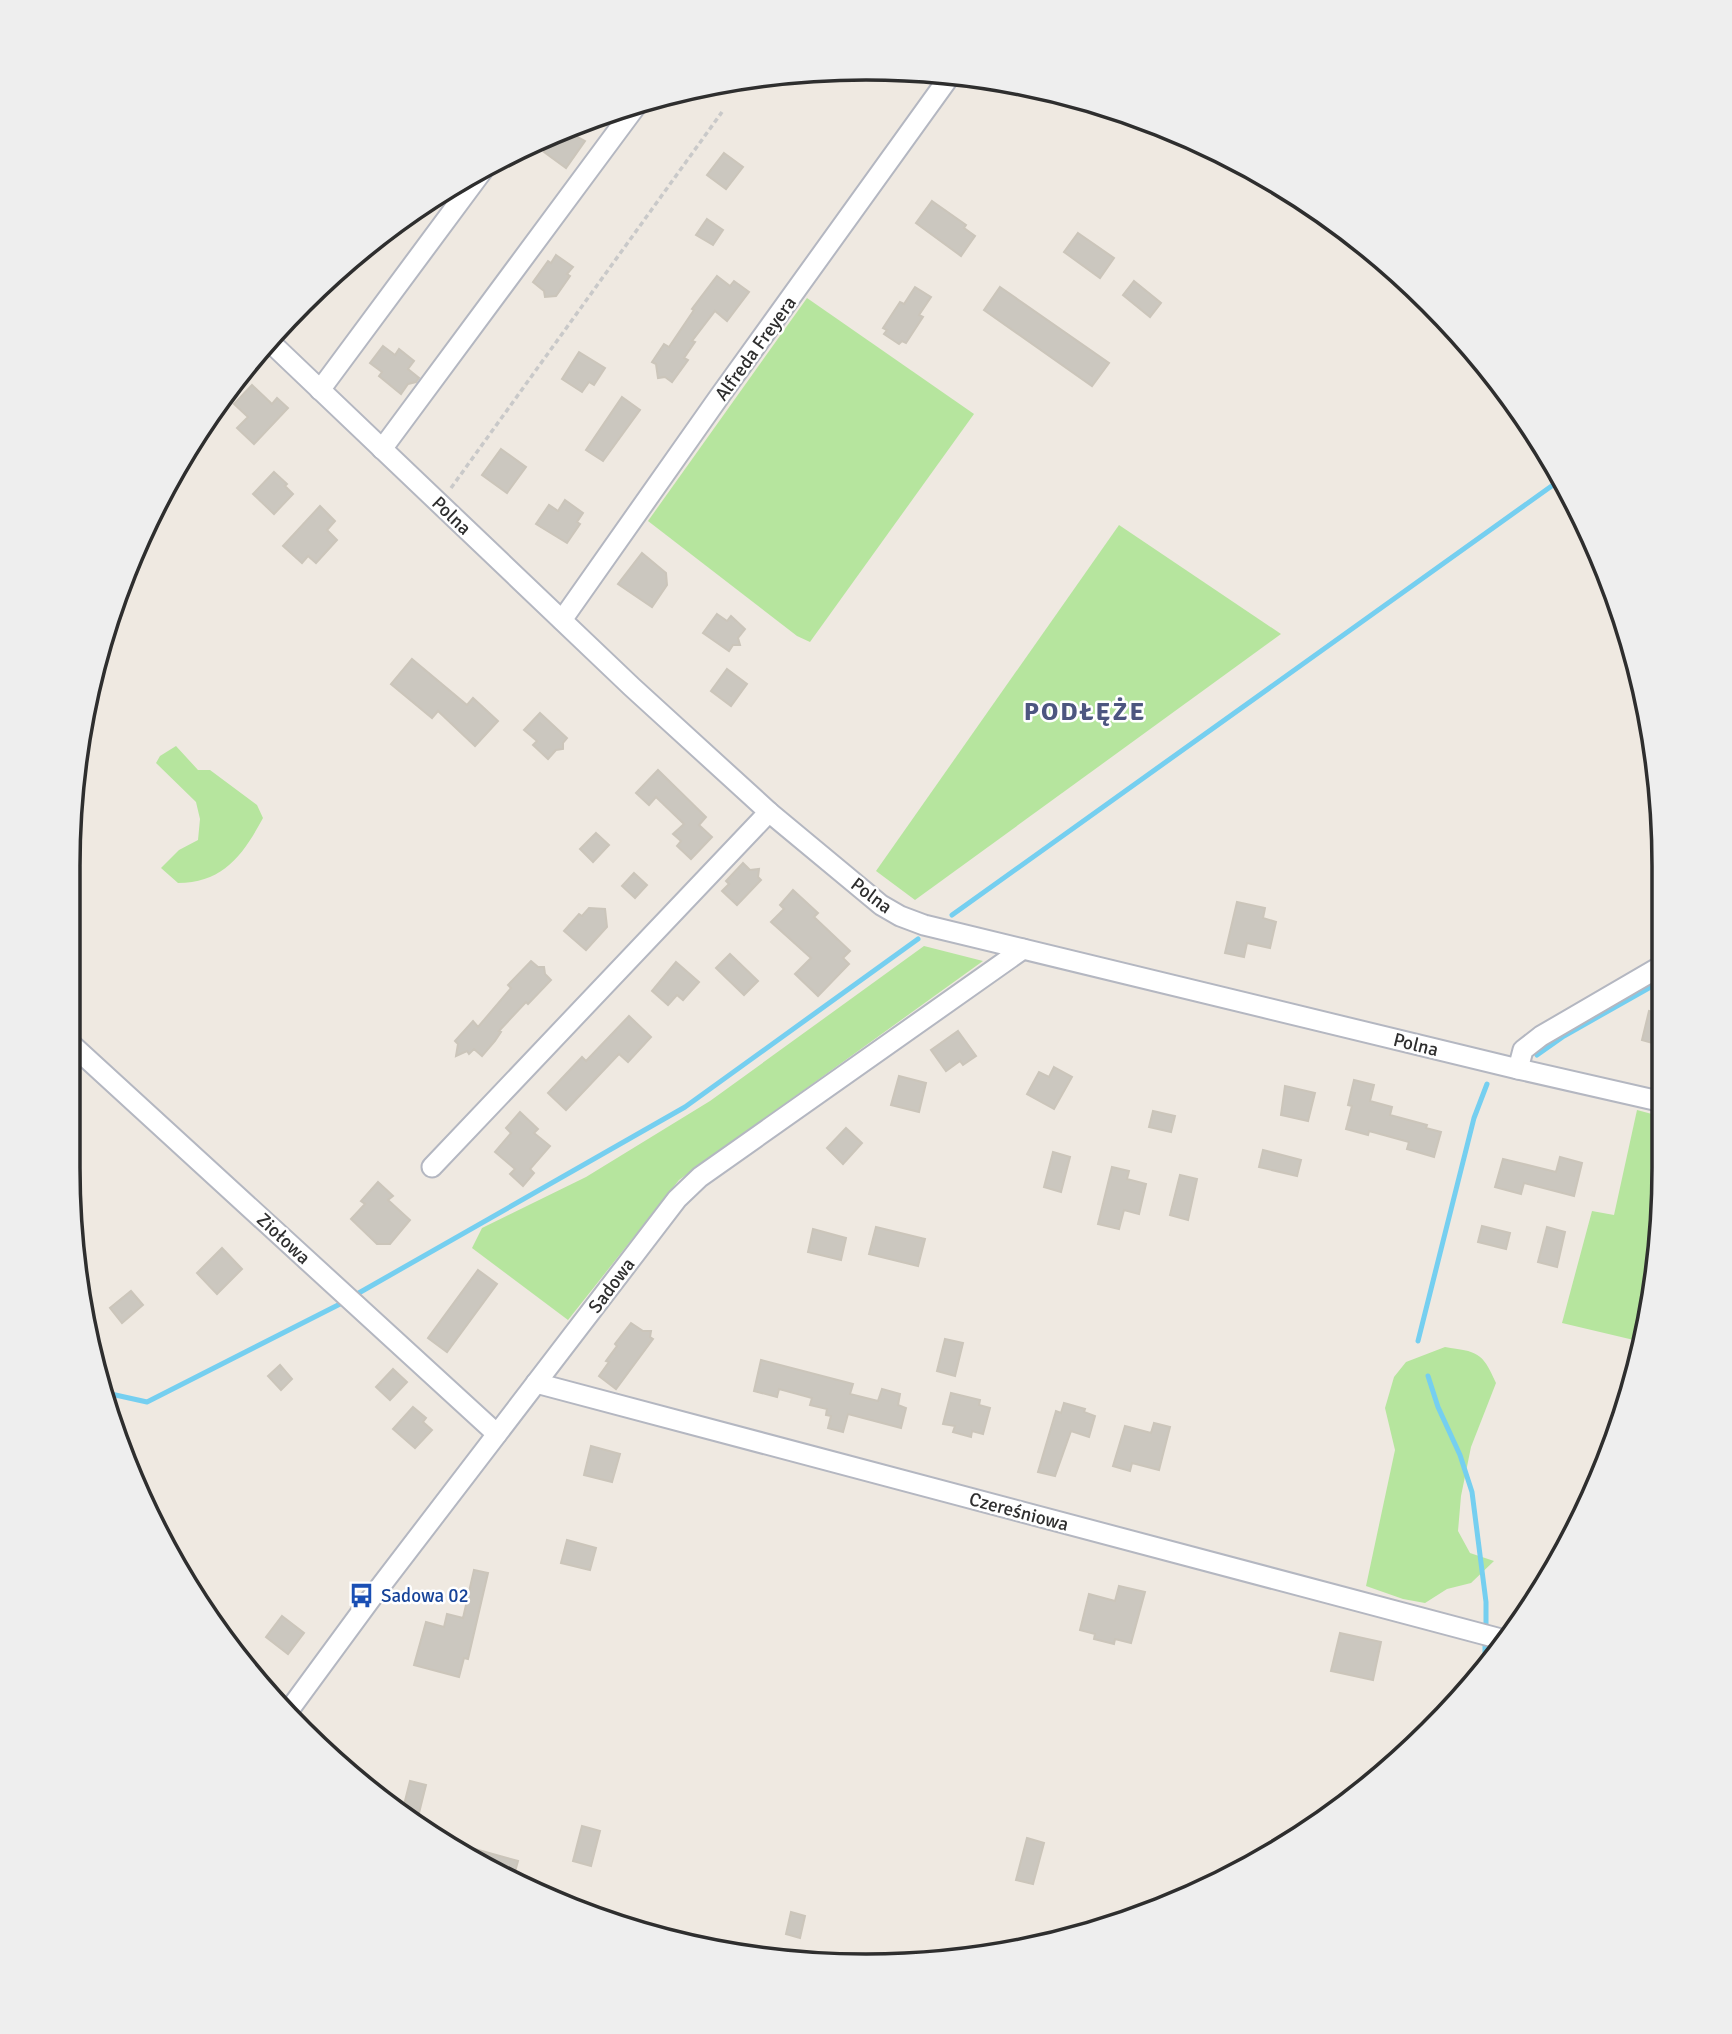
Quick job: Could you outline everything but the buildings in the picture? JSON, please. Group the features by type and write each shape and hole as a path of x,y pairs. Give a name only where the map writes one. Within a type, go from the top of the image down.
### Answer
{"street":[{"name":"Alfreda Freyera","path":"562,621 944,85"},
{"path":"382,449 627,118"},
{"path":"320,390 470,188"},
{"name":"Polna","path":"276,347 562,621 769,812 881,905 900,916 924,925 1652,1099"},
{"path":"432,1167 769,812"},
{"name":"Sadowa","path":"293,1705 677,1199 700,1177 1023,949"},
{"path":"1518,1069 1523,1050 1541,1036 1652,971"},
{"name":"Ziołowa","path":"80,1052 497,1434"},
{"name":"Czereśniowa","path":"536,1383 1495,1637"}],"path":[{"path":"440,504 722,112"}],"green space":[{"path":"807,298 974,414 810,642 797,636 648,521"},
{"path":"1119,525 1281,634 915,900 876,871"},
{"path":"176,746 198,770 210,770 257,805 263,818 248,844 230,864 207,878 194,882 178,883 161,868 179,850 198,840 200,819 196,802 156,763 160,756"},
{"path":"924,946 983,961 679,1180 568,1320 472,1248 482,1228 586,1177 710,1101"},
{"path":"1637,1110 1652,1114 1650,1219 1645,1271 1632,1340 1562,1323 1592,1211 1614,1215"},
{"path":"1445,1347 1477,1355 1487,1365 1496,1383 1471,1447 1461,1496 1458,1531 1470,1553 1494,1561 1471,1583 1447,1589 1425,1603 1403,1599 1366,1586 1395,1450 1385,1408 1394,1377 1406,1362"}],"waterway":[{"path":"952,915 1552,485"},
{"path":"357,1294 685,1107 918,939"},
{"path":"1537,1055 1564,1036 1652,986"},
{"path":"1418,1341 1474,1118 1487,1084"},
{"path":"114,1395 147,1402 342,1303"},
{"path":"1428,1376 1472,1492 1486,1602 1486,1628"},
{"path":"1485,1644 1485,1651"}],"place":[{"name":"Sadowa 02","path":"361,1595"}],"district":[{"name":"PODŁĘŻE","path":"1085,711"}]}
